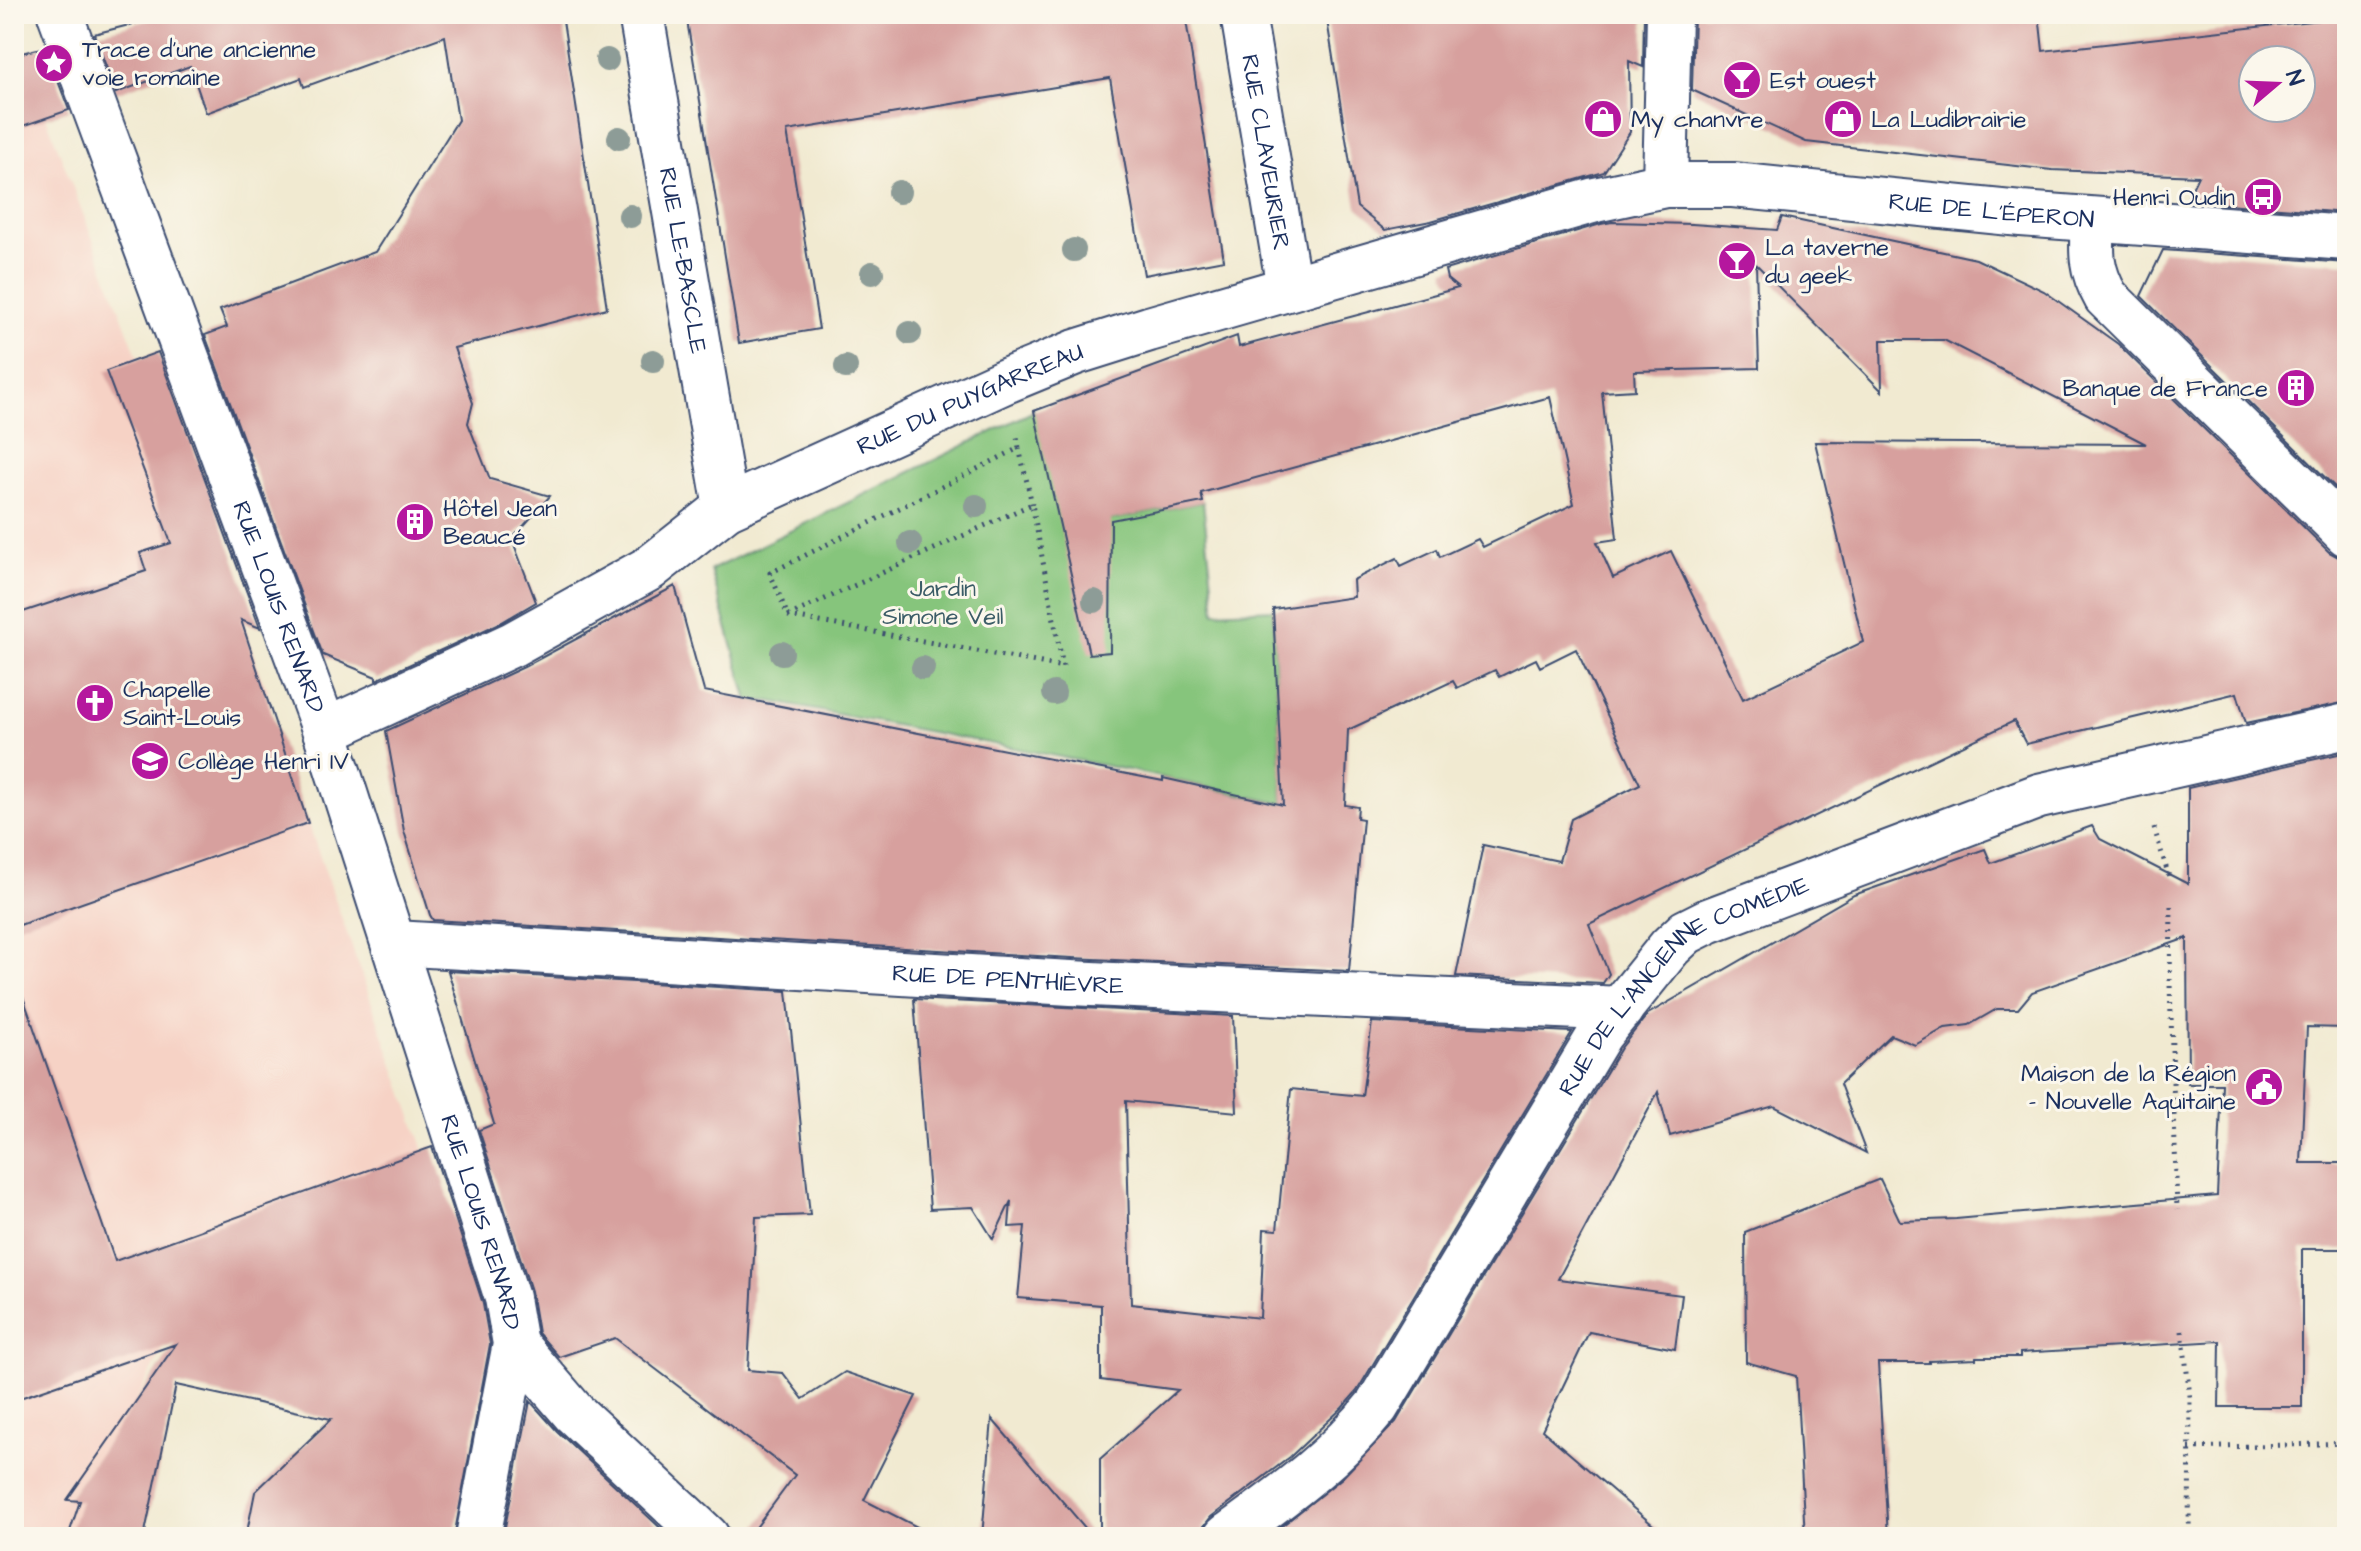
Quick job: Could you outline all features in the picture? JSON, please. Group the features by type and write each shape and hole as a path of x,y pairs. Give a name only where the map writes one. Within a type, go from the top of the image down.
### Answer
{"street":[{"name":"RUE LOUIS RENARD","path":"60,14 325,731 507,1298 515,1344"},
{"name":"RUE LE-BASCLE","path":"641,14 726,508"},
{"name":"RUE CLAVEURIER","path":"1243,14 1289,288"},
{"path":"1665,185 1669,14"},
{"name":"RUE DU PUYGARREAU","path":"325,731 513,644 650,568 726,508 1076,352 1595,200 1665,185"},
{"name":"RUE DE L'ÉPERON","path":"1665,185 1733,185 2093,220 2091,254 2094,276 2106,297 2347,534"},
{"path":"2093,220 2347,238"},
{"name":"RUE DE L'ANCIENNE COMÉDIE","path":"1226,1537 1325,1462 1352,1437 1377,1406 1600,1034 1670,947 1686,932 2039,796 2347,726"},
{"name":"RUE DE PENTHIÈVRE","path":"395,943 1071,983 1621,1009"},
{"path":"478,1537 515,1344"},
{"path":"515,1344 574,1413 707,1537"}],"path":[{"path":"788,616 1063,667 1032,504 1003,382"},
{"path":"788,616 770,573 1019,448"},
{"path":"788,616 1032,504"},
{"path":"2171,906 2170,984 2177,1210"},
{"path":"2182,1331 2190,1396 2189,1537"},
{"path":"2189,1448 2347,1443"}],"shaded area":[{"name":"Collège Henri IV","path":"14,33 198,515 241,613 260,676 268,689 266,692 272,711 264,797 277,834 308,823 461,1255 189,1301 133,1406 67,1499 80,1501 68,1537 14,1537"}],"green space":[{"name":"Jardin Simone Veil","path":"1034,411 1111,520 1203,502 1215,612 1273,609 1283,804 1128,770 769,701 748,701 711,570"}],"building":[{"path":"172,14 562,14 607,308 454,348 473,403 468,423 490,479 550,496 512,539 536,602 502,622 376,680 376,677 323,655 205,335 227,327 220,310 375,252 458,120 445,36 304,87 301,78 206,113 190,66 116,93 94,34"},
{"path":"686,14 1185,14 1224,260 1144,275 1110,78 787,131 819,329 739,343"},
{"path":"1326,14 1644,14 1643,67 1629,61 1630,132 1604,172 1431,221 1385,230 1357,207"},
{"path":"1694,14 2039,14 2043,51 2347,17 2347,213 2186,201 2198,176 2052,170 1806,142 1692,90"},
{"path":"45,47 69,110 14,129 14,55"},
{"path":"1782,217 1976,259 2044,291 2118,344 2329,552 2347,558 2347,702 2246,723 2237,693 2026,744 2014,721 1589,924 1609,974 1603,983 1456,976 1483,845 1559,861 1571,819 1640,784 1576,649 1540,667 1536,659 1499,677 1495,670 1457,688 1453,681 1348,730 1345,805 1358,807 1357,818 1363,819 1349,971 1072,958 433,920 430,915 404,831 386,731 524,667 675,586 704,691 1163,781 1163,778 1283,805 1273,609 1354,597 1353,580 1397,558 1401,566 1437,549 1440,557 1478,539 1483,547 1574,504 1550,397 1201,493 1203,502 1111,520 1110,652 1089,654 1034,411 1237,336 1239,347 1458,288 1447,279 1445,270 1601,224 1692,224 1777,230","holes":["1756,264 1882,391 1881,340 1944,340 2146,444 1815,442 1863,642 1743,699 1671,551 1613,578 1597,542 1617,539 1602,392 1635,390 1634,371 1759,368"]},
{"name":"Banque de France","path":"2163,250 2347,263 2347,499 2141,296"},
{"path":"158,352 260,628 241,620 308,823 14,927 14,615 146,571 140,553 171,543 106,371"},
{"path":"2347,752 2346,1028 2307,1027 2301,1163 2347,1163 2347,1249 2302,1249 2302,1407 2219,1407 2220,1341 2020,1353 2020,1357 1976,1357 1929,1363 1878,1363 1888,1537 1805,1537 1796,1376 1746,1362 1745,1232 1880,1179 1900,1221 1956,1219 2217,1196 2222,1084 2188,1084 2187,938 2032,992 2018,1009 1997,1009 1969,1025 1945,1028 1915,1045 1891,1035 1840,1084 1866,1153 1774,1106 1670,1136 1658,1092 1558,1279 1682,1295 1675,1349 1589,1332 1542,1430 1667,1537 1268,1537 1342,1478 1396,1422 1621,1048 1648,1014 1854,895 1985,849 1991,863 2092,826 2100,839 2188,884 2188,788"},
{"path":"448,971 787,991 810,1215 756,1217 748,1370 783,1373 803,1399 845,1372 916,1396 864,1500 937,1537 749,1537 795,1475 615,1338 559,1357 538,1333 531,1291 479,1130 494,1124"},
{"path":"22,994 115,1261 432,1147 483,1304 490,1344 454,1537 246,1537 255,1492 331,1419 176,1385 144,1537 68,1537 80,1501 67,1500 176,1344 14,1400 14,995"},
{"path":"914,999 1233,1016 1237,1112 1126,1101 1131,1304 1260,1318 1264,1229 1277,1230 1291,1089 1362,1096 1372,1022 1572,1032 1357,1391 1342,1408 1290,1457 1211,1517 1201,1537 1100,1537 1100,1459 1178,1390 1101,1380 1101,1305 1018,1298 1025,1226 1009,1227 1011,1201 993,1239 973,1207 930,1209"},
{"path":"530,1401 557,1431 670,1537 503,1537"},
{"path":"992,1419 1093,1537 982,1537"}],"place":[{"name":"Trace d'une ancienne voie romaine","path":"54,63"},
{"name":"Est ouest","path":"1742,80"},
{"name":"My chanvre","path":"1603,119"},
{"name":"La Ludibrairie","path":"1843,119"},
{"name":"Henri Oudin","path":"2263,197"},
{"name":"La taverne du geek","path":"1737,261"},
{"name":"Banque de France","path":"2296,388"},
{"name":"Hôtel Jean Beaucé","path":"415,522"},
{"name":"Chapelle Saint-Louis","path":"95,703"},
{"name":"Collège Henri IV","path":"150,761"},
{"name":"Maison de la Région - Nouvelle Aquitaine","path":"2264,1087"}]}
